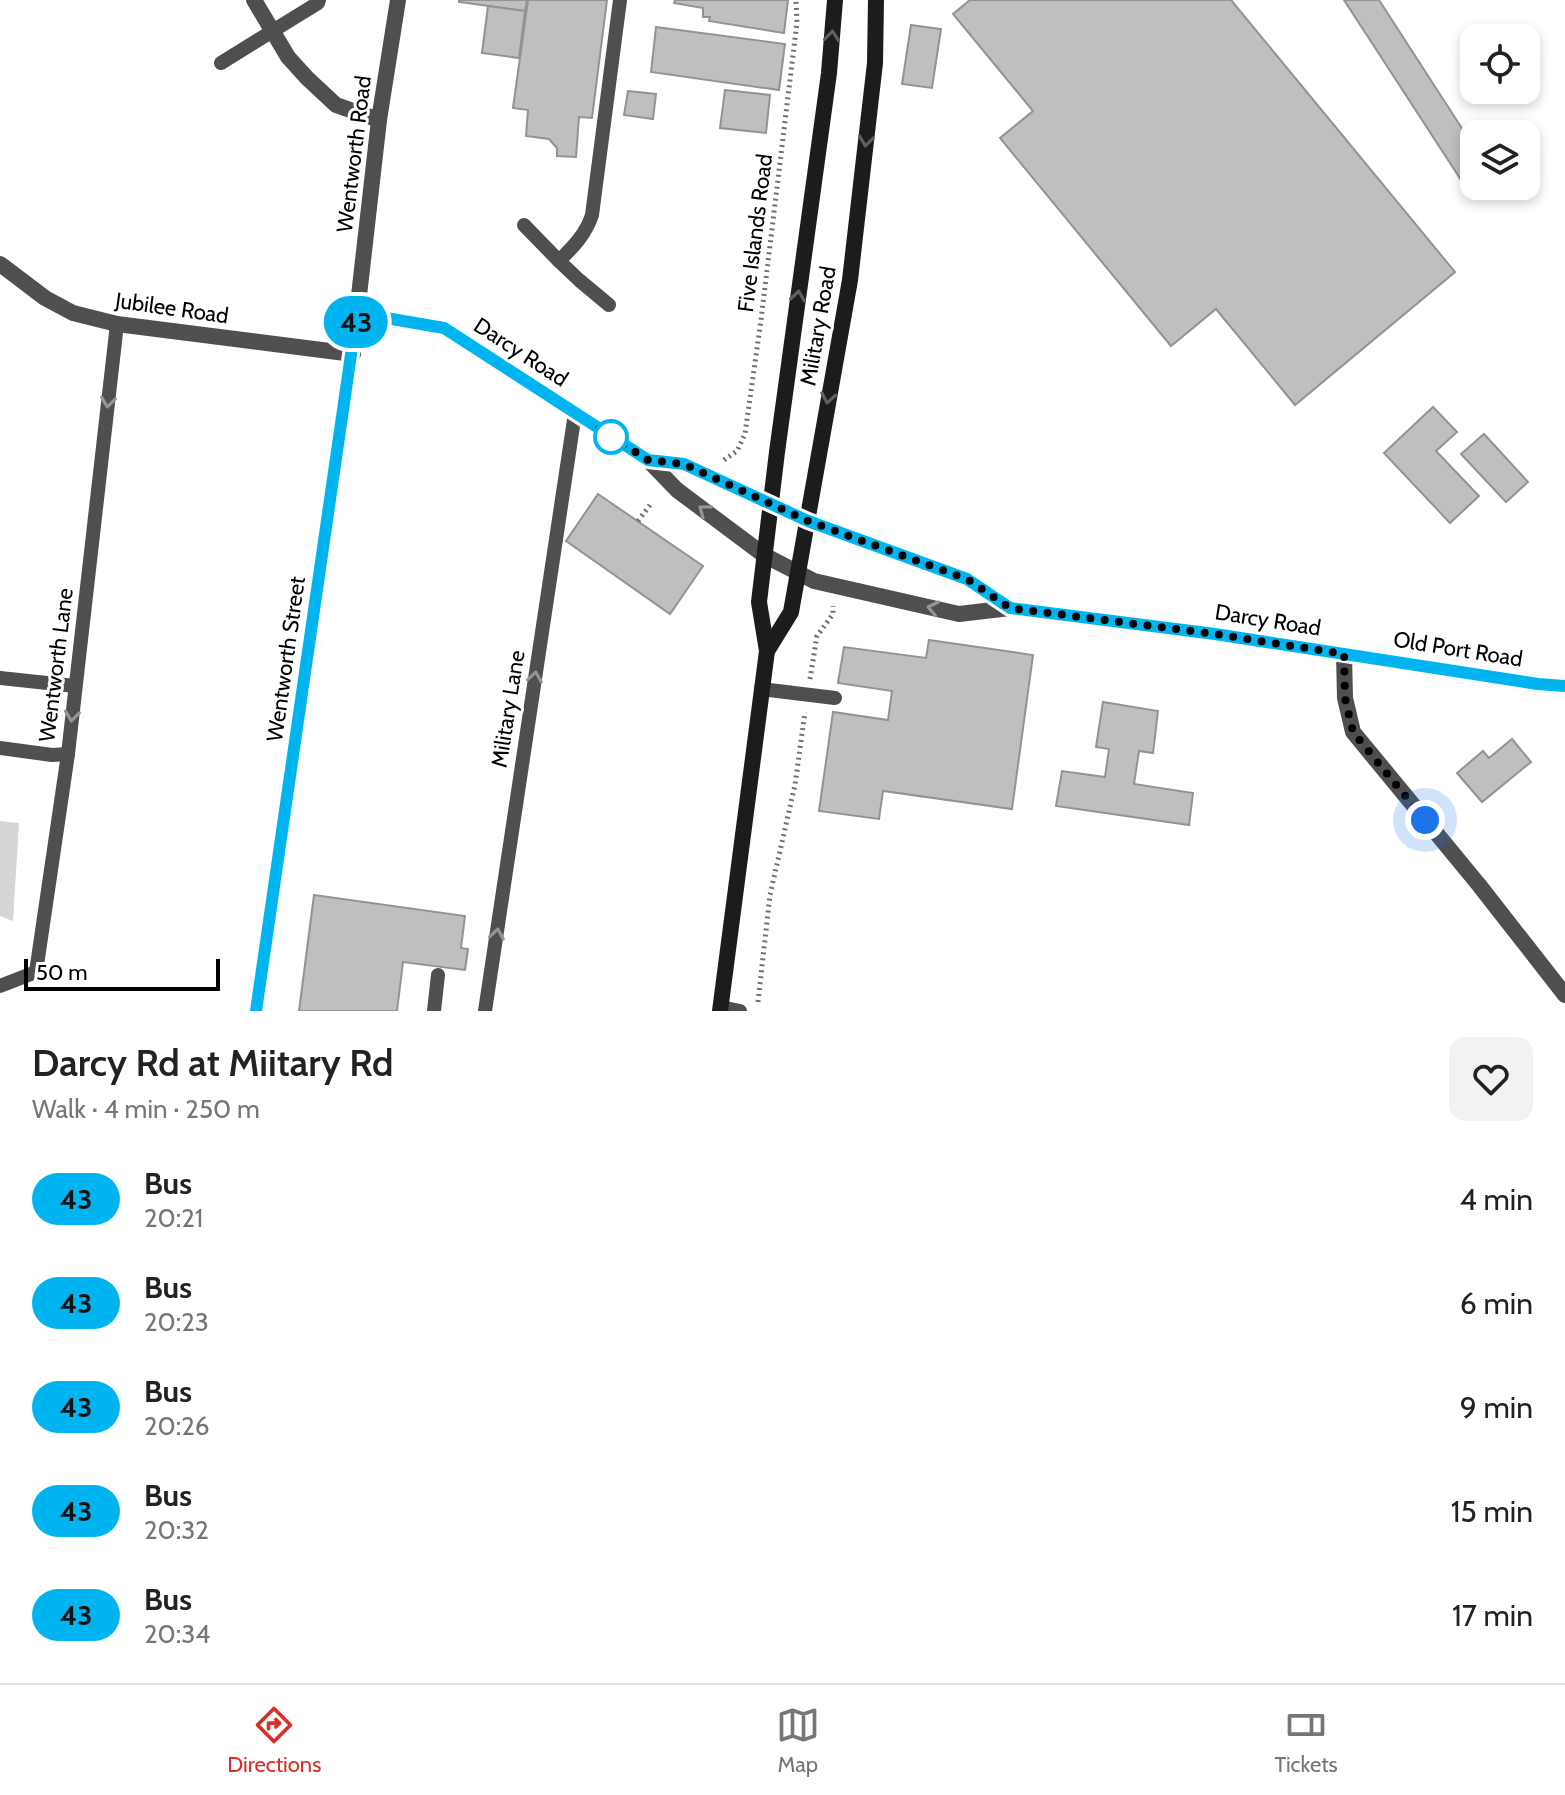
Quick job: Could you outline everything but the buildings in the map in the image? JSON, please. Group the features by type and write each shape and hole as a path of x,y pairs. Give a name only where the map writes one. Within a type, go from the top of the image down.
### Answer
{"main road":[{"name":"Military Road","path":"721,1009 767,651 759,602 764,555 829,73 835,0"},
{"name":"Military Road","path":"767,651 791,612 850,280 875,63 876,0"}],"street":[{"path":"254,0 288,57 307,78 336,105 379,120"},
{"name":"Wentworth Road","path":"357,313 379,120 398,0"},
{"name":"Jubilee Road","path":"0,264 45,298 73,313 117,324 353,354"},
{"name":"Darcy Road","path":"357,313 444,328 648,460 677,490 764,555 814,581 959,614 1010,608 1344,654 1345,698 1353,732 1565,995"},
{"name":"Wentworth Street","path":"256,1011 357,313"},
{"name":"Darcy Road","path":"648,460 684,464 808,521 967,579 1010,608"},
{"name":"Old Port Road","path":"1344,654 1565,686"}],"lane":[{"path":"221,63 319,0"},
{"path":"559,261 583,235 592,215 620,0"},
{"path":"524,225 609,305"},
{"name":"Wentworth Lane","path":"0,986 36,972 68,754 117,324"},
{"name":"Military Lane","path":"485,1011 575,413"},
{"path":"0,678 75,686"},
{"path":"761,689 835,698"},
{"path":"0,748 52,755 68,754"},
{"path":"434,1011 438,975"},
{"path":"721,1009 740,1011"}],"path":[{"name":"Five Islands Road","path":"723,461 737,451 745,434 797,22 796,0"},
{"path":"638,521 650,505"},
{"path":"757,1011 770,895 795,785 817,636 833,614 833,606"}],"shaded area":[{"path":"0,821 19,823 13,921 0,916"}],"bus line":[{"name":"43","path":"256,1011 357,313 444,328 648,460 684,464 808,521 967,579 1010,608 1215,634 1565,686"}],"route":[{"path":"611,437 599,429 648,460 684,464 808,521 967,579 1010,608 1344,654 1345,698 1353,732 1425,820"}]}
